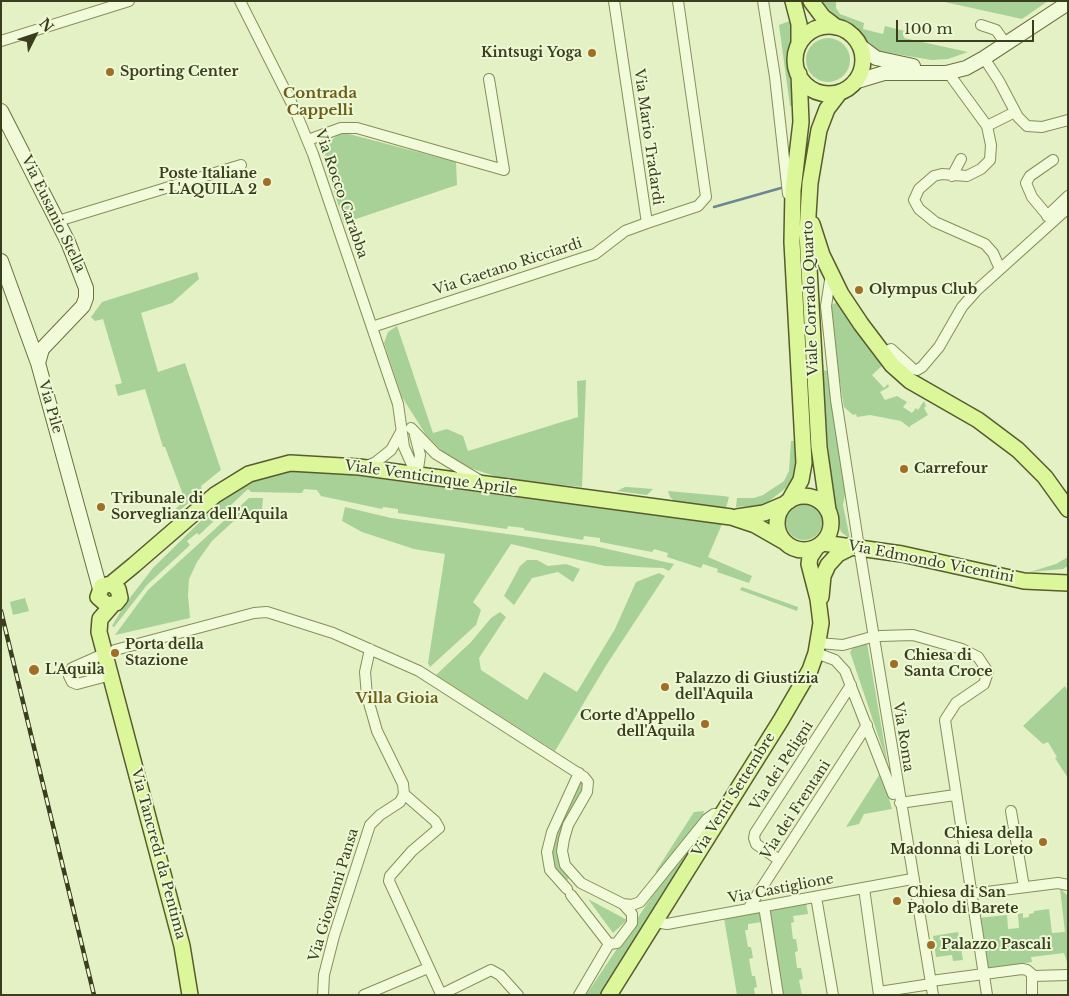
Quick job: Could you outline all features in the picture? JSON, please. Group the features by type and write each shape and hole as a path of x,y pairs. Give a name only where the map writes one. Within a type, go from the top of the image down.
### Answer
{"main road":[{"path":"793,1 800,29 795,61 799,74 805,84 818,92 833,94 840,92 854,82 863,64 860,46 852,35 836,27 823,17 810,1"},
{"path":"799,44 814,29 836,27"},
{"name":"Viale Corrado Quarto","path":"787,502 801,480 804,463 792,222 801,122 799,74"},
{"name":"Viale Corrado Quarto","path":"828,510 820,456 808,289 808,198 814,156 822,120 830,103 840,92"},
{"path":"808,198 814,233 831,274 855,315 882,353 906,378 978,420 1018,450 1045,477 1067,508"},
{"name":"Viale Venticinque Aprile","path":"109,592 156,546 224,487 258,470 278,464 300,463 362,468 731,517 762,528 787,544"},
{"path":"801,496 810,497 818,500 828,510 831,526 819,545 804,550 787,544 777,524 778,515 787,502 801,496"},
{"name":"Viale Venticinque Aprile","path":"731,517 764,513 787,502"},
{"name":"Via Venti Settembre","path":"787,544 814,583"},
{"name":"Via Edmondo Vicentini","path":"819,545 857,547 908,555 1018,580 1068,583"},
{"name":"Via Venti Settembre","path":"609,995 801,688 817,648 820,613 809,562 819,545"},
{"path":"820,613 822,584 826,568 838,554 857,547"},
{"name":"Via Edmondo Vicentini","path":"1039,582 1068,573"},
{"name":"Via Tancredi da Pentima","path":"109,592 94,619 100,636 111,651 111,675 182,946 190,995"}],"street":[{"path":"1,41 129,1"},
{"name":"Via Mario Tradardi","path":"614,1 647,223 698,206 706,197 678,1"},
{"name":"Viale Corrado Quarto","path":"764,1 792,222"},
{"path":"854,82 866,77 888,73 950,72 966,68 1006,44 1068,2"},
{"name":"Via Rocco Carabba","path":"242,4 308,140 406,429 419,453 417,476"},
{"path":"981,25 996,30 1006,44"},
{"path":"860,46 870,55 889,62 915,67 935,67 970,60 1006,44"},
{"path":"984,58 1005,90 1015,112 1023,123 1031,128 1049,126 1068,120"},
{"path":"950,72 952,78 987,126 991,157 988,163 972,175 964,177 934,176 919,189 914,198 919,209 935,222 985,244 993,253 1000,269"},
{"path":"308,140 341,128 357,128 504,170 489,79"},
{"name":"Via Eusanio Stella","path":"1,111 58,221 84,280 87,295 80,310 40,352 38,363"},
{"path":"987,126 1015,112"},
{"path":"952,176 961,160"},
{"path":"1049,218 1029,193 1026,183 1028,178 1053,160"},
{"path":"58,221 241,164"},
{"path":"882,353 891,350 913,369 921,368 939,347 969,299 1000,269 1068,196"},
{"path":"1049,218 1068,208"},
{"name":"Via Gaetano Ricciardi","path":"372,327 595,254 625,231 647,223"},
{"name":"Via Pile","path":"1,261 38,363 91,556 109,592"},
{"name":"Via Roma","path":"831,274 826,306 836,400 857,547 933,995"},
{"path":"27,333 38,343 52,338"},
{"path":"362,468 376,462 391,450 406,429 444,459 491,486"},
{"path":"111,675 77,684 72,682 69,677 72,668 111,651 264,612 333,633 424,674 586,779 588,786 568,825 562,850 565,865 579,882 623,904 632,914 632,924 617,943 609,944"},
{"path":"880,636 913,635 957,647 973,654 987,668 986,682 956,703 946,717 986,995"},
{"path":"817,648 846,645 868,638"},
{"path":"846,645 839,652 843,668 867,725 896,804 900,805 956,795"},
{"path":"817,648 843,668"},
{"path":"370,649 365,672 367,696 374,722 403,784 404,794 439,826 436,833 412,851 389,879 440,995 491,970 500,975 518,995"},
{"name":"Via dei Peligni","path":"776,862 756,844 755,833 851,685"},
{"name":"Via dei Frentani","path":"748,909 776,862 867,725"},
{"path":"579,773 552,832 547,852 550,870 609,944"},
{"name":"Via Giovanni Pansa","path":"323,995 324,975 332,944 370,825 380,815 400,802 404,794"},
{"path":"1011,811 1024,887"},
{"path":"623,904 635,904 643,899 707,819 714,814 721,814"},
{"name":"Via Castiglione","path":"655,922 667,924 912,879"},
{"path":"569,892 569,883 579,882"},
{"path":"970,894 1060,883 1068,885"},
{"path":"864,888 879,994 931,982 1024,968 1032,975 1068,975"},
{"path":"816,896 833,995"},
{"path":"764,906 778,995"},
{"path":"579,995 609,944"},
{"path":"364,995 428,968"},
{"path":"1032,975 1032,995"}],"green space":[{"path":"822,1 836,1 836,8 840,14 864,23 863,29 883,34 885,26 905,31 904,38 968,52 948,59 932,60 883,52 873,48 857,27 835,16"},
{"path":"940,1 1048,1 1022,19"},
{"path":"792,20 794,35 787,59 795,106 790,106 779,25"},
{"path":"832,38 844,44 849,51 849,69 844,76 837,81 824,82 816,79 809,72 806,56 809,48 816,41"},
{"path":"345,133 456,162 457,185 344,223 323,156 330,142 336,136"},
{"path":"197,272 199,279 172,303 141,313 158,372 185,363 221,470 201,486 202,491 170,519 168,516 185,500 165,447 163,447 145,389 118,396 115,385 122,383 103,319 95,321 91,317 102,302"},
{"path":"837,302 884,364 872,375 884,388 888,384 889,387 880,392 885,400 897,396 907,402 903,407 912,413 916,408 918,410 924,401 926,406 924,408 928,415 910,426 910,428 901,421 870,415 857,417 856,414 853,415 844,407 828,307"},
{"path":"397,326 433,433 447,429 463,436 468,451 578,417 577,381 586,380 582,487 504,479 464,466 446,455 426,435 402,397 384,343 388,332"},
{"path":"825,370 828,372 845,494 843,505 850,539 841,532 834,505 824,404 822,372"},
{"path":"791,441 796,441 797,458 794,476 786,488 764,505 736,507 737,498 754,498 763,495 784,481 789,471"},
{"path":"313,470 722,524 708,557 752,576 749,583 717,572 718,569 703,564 701,568 667,557 668,553 654,549 652,552 600,542 600,538 584,536 583,540 524,530 524,528 508,526 507,529 398,513 398,509 383,507 382,509 321,496 317,490 304,489 302,493 251,492 248,489 199,535 197,533 187,541 190,545 147,585 114,627 112,626 125,604 153,568 221,501 256,479 288,471"},
{"path":"625,487 653,489 647,495 617,491"},
{"path":"668,491 729,497 726,508 674,501"},
{"path":"249,498 263,498 262,510 247,512 238,517 212,541 197,562 189,579 190,618 115,635 148,590"},
{"path":"804,504 811,505 817,509 821,515 821,529 817,535 811,539 804,540 797,539 791,535 787,529 786,522 787,515 791,509 797,505"},
{"path":"345,507 391,518 594,546 674,564 669,571 663,568 605,566 511,544 473,602 481,610 476,625 430,667 428,663 445,554 414,549 362,532 342,521"},
{"path":"1068,557 1068,566 1063,569 1030,572 1056,564"},
{"path":"527,560 537,560 548,566 566,564 580,569 573,582 558,572 532,578 514,605 504,596 520,566"},
{"path":"659,573 665,576 607,664 555,751 436,675 471,642 491,618 500,612 506,617 479,658 481,670 527,700 544,672 577,692 615,629 636,582"},
{"path":"742,587 798,607 797,611 740,590"},
{"path":"25,598 29,611 13,615 10,602"},
{"path":"867,643 888,765 850,652 853,648"},
{"path":"1065,686 1068,692 1068,778 1055,758 1057,757 1048,742 1043,744 1023,726"},
{"path":"881,772 892,809 864,814 859,824 846,827"},
{"path":"582,780 587,785 563,836 569,878 566,881 555,871 551,860 552,843"},
{"path":"704,811 702,819 655,879 656,871 694,812"},
{"path":"713,817 603,995 586,995 653,895"},
{"path":"1060,888 1068,896 1068,965 1064,953 1031,957 1032,962 986,969 978,918 1007,915 1008,929 1019,928 1018,914 1023,913 1023,918 1029,917 1029,914 1034,913 1034,911 1049,909 1052,933 1065,932"},
{"path":"588,899 627,920 613,933"},
{"path":"806,902 808,914 793,916 794,922 791,923 793,939 796,939 798,951 795,952 797,968 801,968 803,979 799,980 802,995 781,995 768,909"},
{"path":"761,911 762,922 748,924 748,930 745,930 748,947 751,947 753,958 749,959 752,976 755,976 757,987 754,988 755,995 737,995 724,918"},
{"path":"958,932 963,960 953,961 952,955 936,957 933,936"}],"waterway":[{"path":"714,207 781,188"}],"railway":[{"path":"1,611 94,995"}],"place":[{"name":"Kintsugi Yoga","path":"592,53"},
{"name":"Sporting Center","path":"110,72"},
{"name":"Poste Italiane - L'AQUILA 2","path":"267,182"},
{"name":"Olympus Club","path":"859,290"},
{"name":"Carrefour","path":"904,469"},
{"name":"Tribunale di Sorveglianza dell'Aquila","path":"101,507"},
{"name":"Porta della Stazione","path":"115,653"},
{"name":"Chiesa di Santa Croce","path":"894,664"},
{"name":"L'Aquila","path":"34,670"},
{"name":"Palazzo di Giustizia dell'Aquila","path":"665,687"},
{"name":"Corte d'Appello dell'Aquila","path":"705,724"},
{"name":"Chiesa della Madonna di Loreto","path":"1043,842"},
{"name":"Chiesa di San Paolo di Barete","path":"897,901"},
{"name":"Palazzo Pascali","path":"931,945"}],"district":[{"name":"Contrada Cappelli","path":"320,102"},
{"name":"Villa Gioia","path":"397,699"}]}
